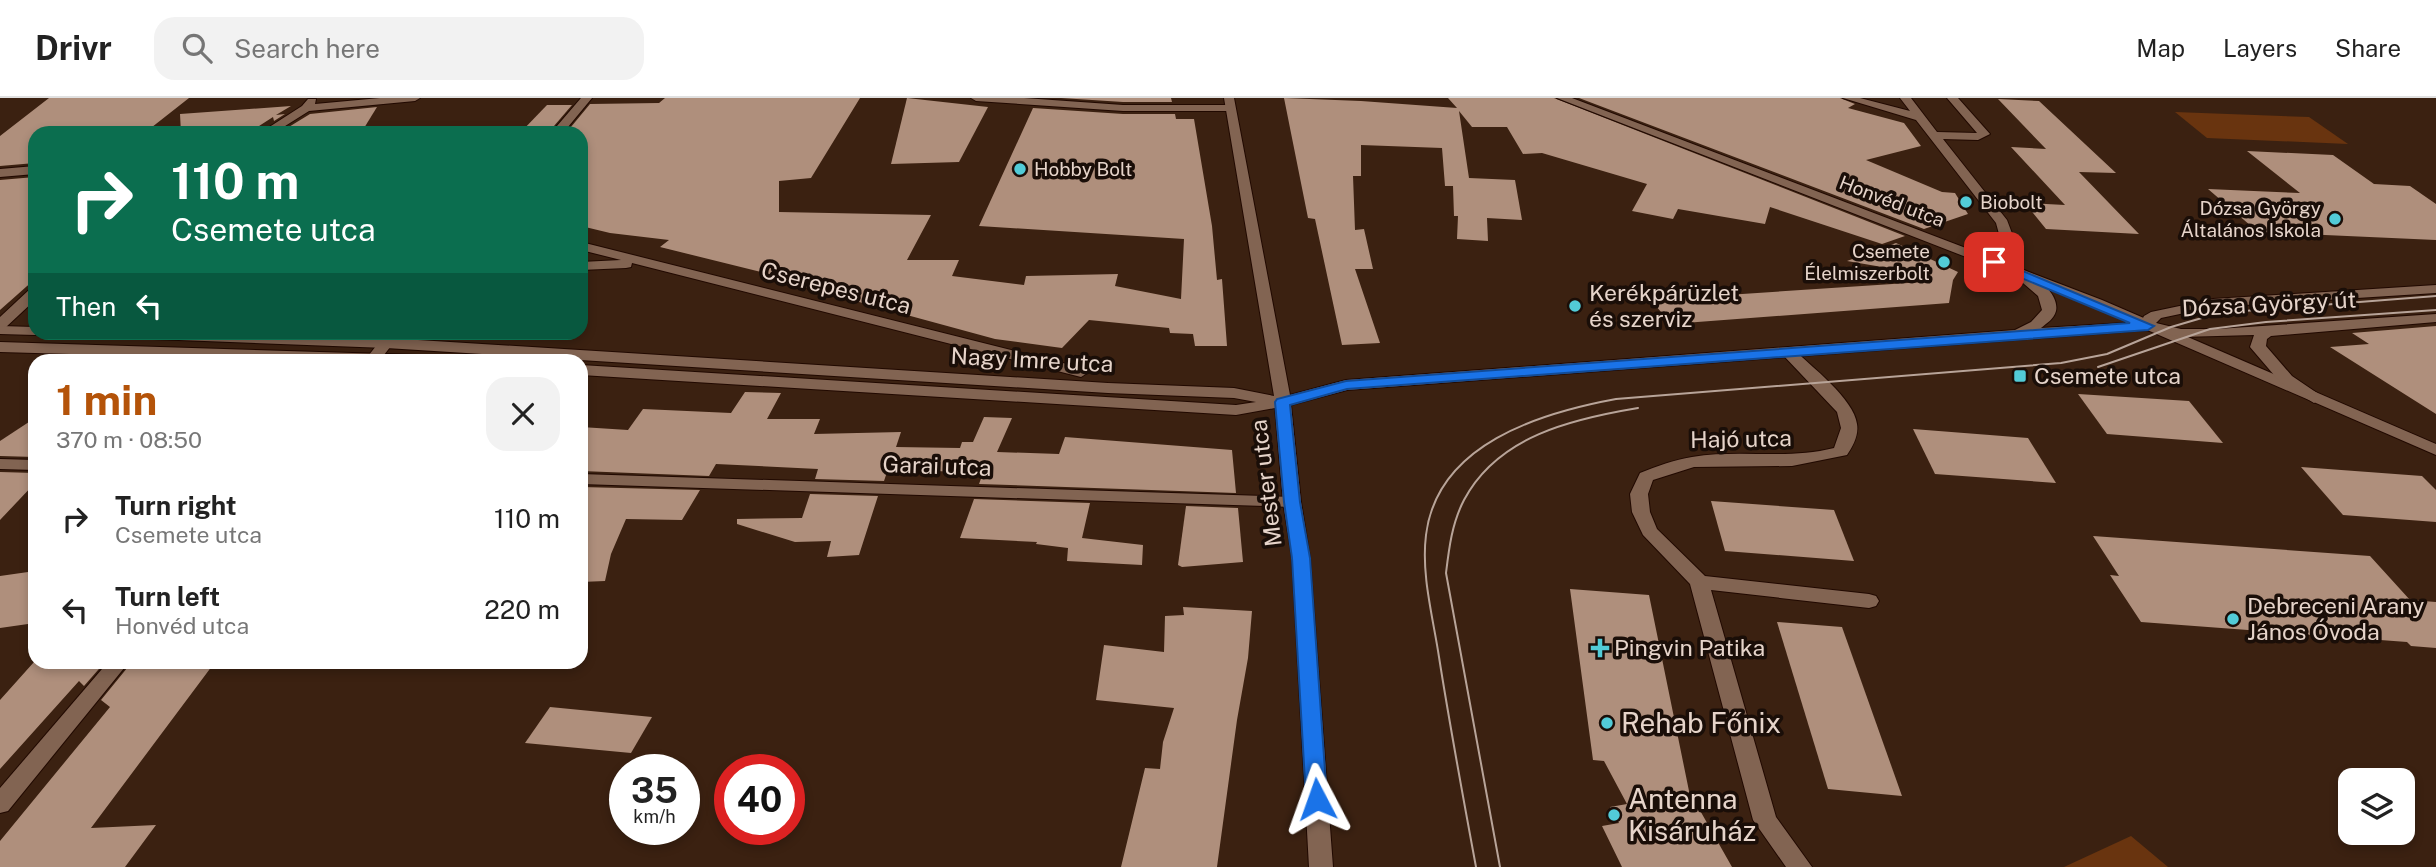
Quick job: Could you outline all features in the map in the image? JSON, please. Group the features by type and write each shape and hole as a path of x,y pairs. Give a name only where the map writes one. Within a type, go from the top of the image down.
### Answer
{"street":[{"path":"277,126 306,108 314,98"},
{"path":"306,108 413,98"},
{"path":"563,126 587,98"},
{"path":"976,98 1123,108 1229,103"},
{"name":"Honvéd utca","path":"1562,98 2016,271 2436,450"},
{"path":"1848,98 1918,117"},
{"path":"1905,98 2002,223 2006,236 1973,254"},
{"path":"1933,135 1978,137 1984,134 1952,98"},
{"name":"Mester utca","path":"1229,103 1283,402 1292,502 1301,558 1321,867"},
{"path":"0,173 28,171"},
{"name":"Cserepes utca","path":"588,248 1081,372"},
{"path":"588,266 644,264"},
{"path":"2011,336 2042,321 2048,313 2049,303 2045,292 2016,271"},
{"name":"Dózsa György út","path":"2436,289 2213,303 2156,315 2148,326 2181,333 2271,330 2436,318"},
{"path":"0,327 28,299"},
{"path":"1283,402 1346,385 2148,326"},
{"path":"0,327 28,330"},
{"path":"2271,330 2261,335 2258,347 2286,379 2314,398"},
{"path":"377,354 389,340"},
{"name":"Nagy Imre utca","path":"420,340 1108,388 1234,393 1283,402"},
{"path":"0,347 218,354"},
{"name":"Hajó utca","path":"1788,352 1841,406 1849,419 1849,435 1841,452 1822,459 1799,462 1712,459 1664,467 1646,477 1639,494 1641,512 1649,531 1699,582 1765,820 1800,867"},
{"name":"Nagy Imre utca","path":"588,370 1236,410 1283,402"},
{"path":"0,464 28,465"},
{"name":"Garai utca","path":"588,479 1292,502"},
{"path":"1699,582 1869,601"},
{"path":"0,804 113,669"}],"shaded area":[{"path":"2175,112 2309,117 2348,144 2207,138"},
{"path":"2131,836 2168,867 2064,867"}],"building":[{"path":"49,98 189,98 153,126 28,126 28,164 0,166 0,136"},
{"path":"665,98 860,98 811,178 779,181 779,212 931,215 907,260 959,260 952,276 1024,285 1026,276 1118,274 1115,286 1181,299 1184,239 979,226 1033,108 1123,114 1175,114 1176,119 1194,119 1212,226 1217,280 1222,279 1227,346 1195,346 1193,334 1170,333 1169,328 1089,320 1062,348 995,339 771,278 773,275 660,247 669,240 588,228 588,126 572,126 590,104 659,103"},
{"path":"907,98 988,107 959,162 891,164"},
{"path":"1061,98 1171,98 1172,102 1123,102"},
{"path":"1284,98 1457,108 1448,98 1554,98 1905,236 1882,244 1770,207 1765,224 1678,209 1673,219 1632,211 1647,184 1542,153 1523,154 1507,127 1472,127 1459,111 1469,178 1515,180 1522,220 1487,218 1488,241 1457,239 1458,216 1454,216 1453,186 1445,186 1442,148 1361,145 1361,176 1353,176 1355,230 1364,229 1373,269 1355,269 1380,343 1342,345 1315,219 1308,218"},
{"path":"1579,98 1840,98 1855,104 1848,108 1904,123 1921,146 1866,160 1942,192 1955,193 1968,214 1924,229"},
{"path":"1998,99 2039,101 2116,173 2079,172 2139,234 2046,229 2025,203 2065,205 2011,147 2046,149"},
{"path":"547,105 572,105 554,126 527,126"},
{"path":"291,106 276,115 285,114 274,121 273,117 259,126 181,126 180,114"},
{"path":"377,107 365,126 290,126 310,114"},
{"path":"2247,151 2333,155 2374,184 2410,186 2436,204 2436,240 2258,232 2208,189 2300,193"},
{"path":"28,178 28,285 0,310 0,180"},
{"path":"1896,243 1958,272 1953,280 1949,303 1671,324 1651,300 1923,282 1923,274 1847,261"},
{"path":"2436,326 2436,414 2330,347 2369,344 2352,333"},
{"path":"745,392 781,393 767,419 820,419 814,434 901,432 896,447 960,448 962,442 973,442 984,417 1012,418 997,452 1059,454 1065,437 1232,450 1236,493 979,484 983,473 935,471 887,472 884,481 815,479 818,469 716,464 709,476 588,471 588,427 628,430 643,409 731,413"},
{"path":"2078,394 2189,401 2223,443 2107,434"},
{"path":"28,423 28,457 0,456 0,441"},
{"path":"1913,429 2028,438 2056,483 1935,474"},
{"path":"2301,467 2422,476 2436,490 2436,522 2343,515"},
{"path":"0,472 28,473 28,490 0,520"},
{"path":"588,487 700,490 682,520 626,519 611,554 605,581 588,582"},
{"path":"810,494 878,496 859,555 827,557 831,541 795,542 737,524 737,519 802,518"},
{"path":"974,499 1090,503 1082,538 1143,545 1142,565 1067,561 1068,548 1036,544 1037,542 960,538"},
{"path":"1711,501 1834,510 1854,561 1725,551"},
{"path":"1186,506 1238,508 1243,562 1182,567 1178,565"},
{"path":"2093,536 2370,556 2410,600 2436,602 2436,648 2411,646 2407,642 2141,622 2110,575 2119,576"},
{"path":"28,572 28,624 0,628 0,576"},
{"path":"1570,589 1649,595 1689,791 1732,867 1622,867 1602,826 1619,823 1610,807 1627,804 1604,761 1593,760"},
{"path":"1183,607 1252,611 1248,658 1217,867 1121,867 1145,768 1160,769 1163,742 1174,708 1096,700 1104,645 1164,652 1165,616 1184,615"},
{"path":"1777,622 1842,627 1902,796 1828,789"},
{"path":"28,669 99,669 84,686 79,681 0,769 0,700"},
{"path":"126,669 210,669 91,828 156,825 125,867 0,867 0,841 110,707 101,700"},
{"path":"550,707 652,717 631,753 525,743"}],"tram line":[{"path":"1476,867 1428,596 1425,550 1434,504 1450,477 1471,456 1497,438 1556,413 1616,399 2061,363 2107,354 2171,327 2219,313 2436,296"},
{"path":"2098,367 2210,329 2266,322 2436,310"},
{"path":"1500,867 1446,573 1454,527 1464,500 1479,478 1496,460 1517,446 1563,425 1638,408"}],"place":[{"name":"Hobby Bolt","path":"1020,169"},
{"name":"Biobolt","path":"1966,202"},
{"name":"Dózsa György Általános Iskola","path":"2335,219"},
{"name":"Csemete Élelmiszerbolt","path":"1944,262"},
{"name":"Kerékpárüzlet és szerviz","path":"1575,306"},
{"name":"Csemete utca","path":"2020,376"},
{"name":"Debreceni Arany János Óvoda","path":"2233,619"},
{"name":"Pingvin Patika","path":"1600,648"},
{"name":"Rehab Főnix","path":"1607,723"},
{"name":"Antenna Kisáruház","path":"1614,815"}],"route":[{"path":"1317,799 1301,558 1292,502 1283,402 1346,385 2148,326 1994,262"}]}
